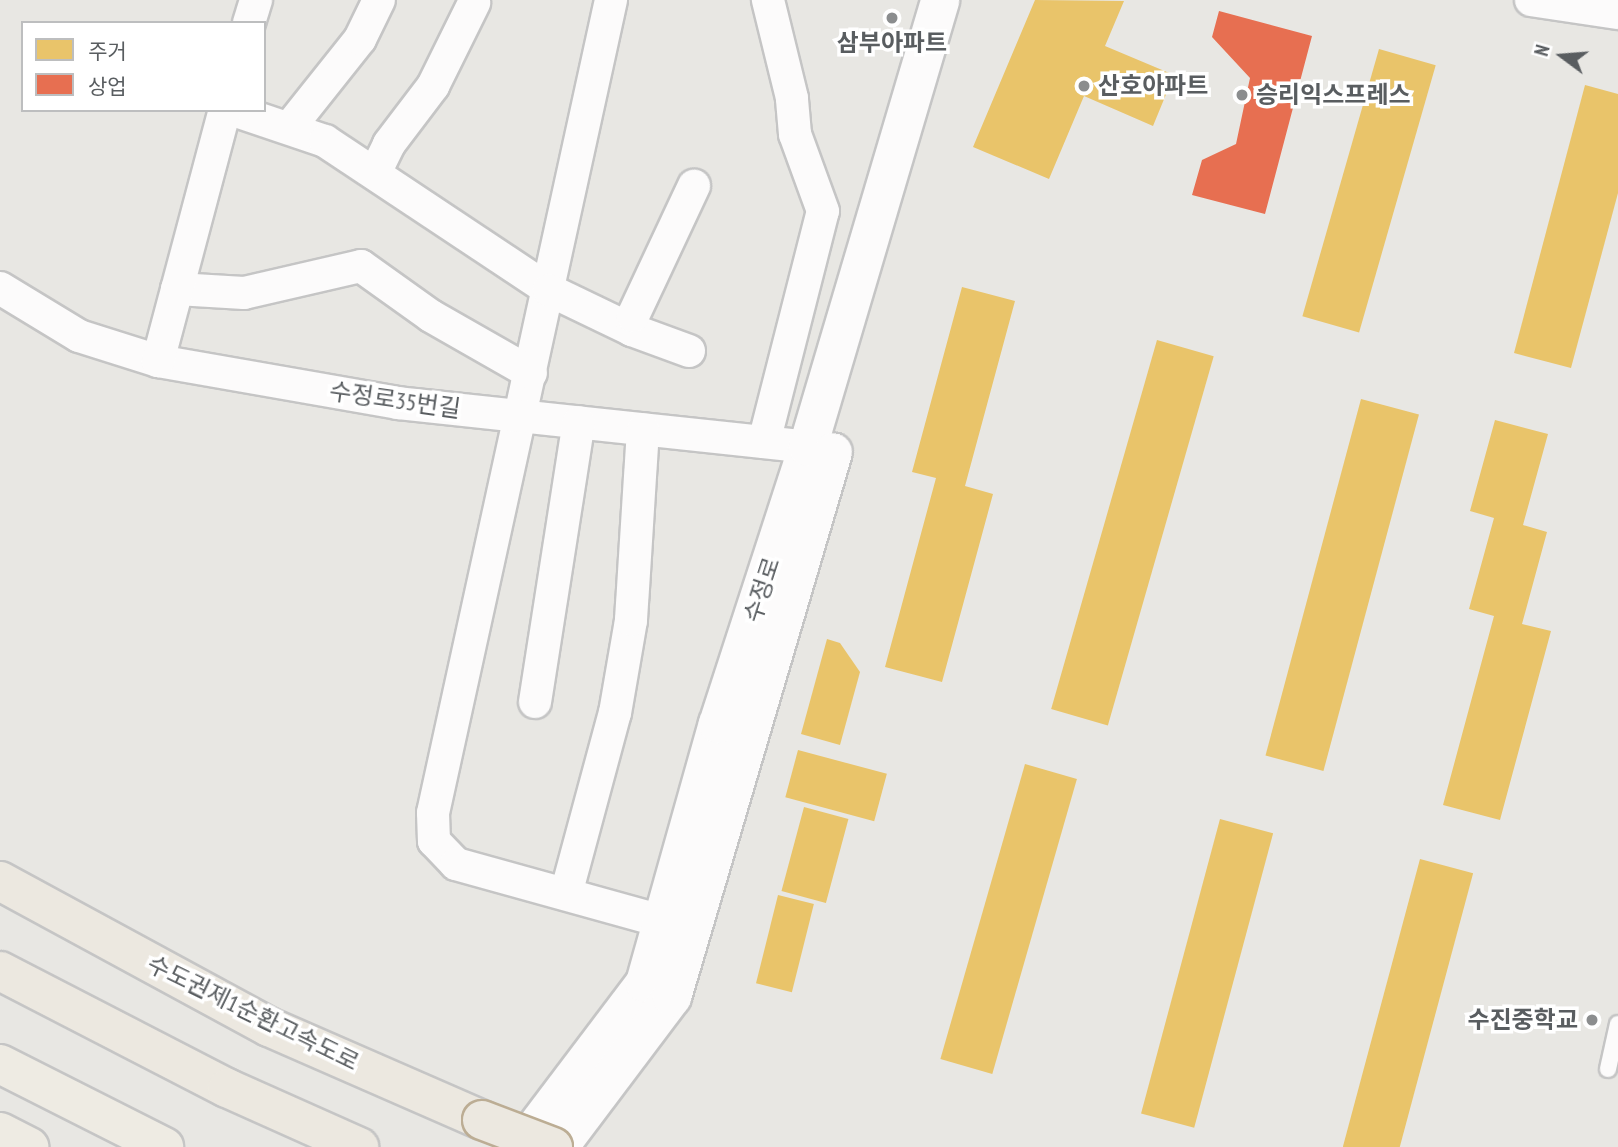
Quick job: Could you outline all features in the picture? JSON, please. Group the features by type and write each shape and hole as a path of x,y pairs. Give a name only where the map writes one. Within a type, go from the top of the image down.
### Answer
{"highway":[{"name":"수도권제1순환고속도로","path":"0,881 269,1027 482,1121 552,1147"},
{"path":"0,971 227,1088 359,1147"},
{"path":"0,1064 164,1147"},
{"path":"0,1132 29,1147"}],"main road":[{"name":"수정로","path":"521,1147 645,982 718,724 808,447 940,0"},
{"name":"수정로","path":"559,1147 672,998 965,0"}],"street":[{"path":"250,21 256,0"},
{"path":"290,127 360,39 379,0"},
{"path":"611,0 433,813 434,841 456,864 662,920"},
{"path":"764,442 823,211 795,134 792,98 768,0"},
{"path":"1531,0 1618,13"},
{"path":"375,173 389,144 433,86 474,3"},
{"path":"158,361 224,112"},
{"path":"240,112 325,141 549,290 632,330 689,351"},
{"path":"632,330 633,316 694,186"},
{"path":"177,289 244,293 361,266 431,316 531,373"},
{"name":"수정로35번길","path":"0,288 79,335 158,361 397,403 808,447"},
{"path":"535,702 579,422"},
{"path":"566,894 615,713 631,620 643,429"}],"lane":[{"path":"1608,1069 1618,1024"}],"building: 주거":[{"name":"산호아파트","path":"1035,0 1124,1 1105,46 1174,75 1153,126 1084,96 1049,179 973,147"},
{"path":"1379,49 1436,65 1359,332 1302,316"},
{"path":"1585,85 1618,94 1618,193 1571,368 1514,353"},
{"path":"962,287 1015,301 965,486 993,494 942,682 885,667 936,478 912,472"},
{"path":"1157,340 1214,356 1108,725 1051,709"},
{"path":"1361,399 1419,415 1323,771 1265,755"},
{"path":"1495,420 1548,434 1523,525 1547,532 1522,624 1551,631 1500,820 1443,805 1494,616 1469,609 1494,518 1470,511"},
{"path":"827,639 840,643 860,672 840,745 801,734"},
{"path":"798,750 887,774 874,821 785,797"},
{"path":"1025,764 1077,779 992,1074 940,1059"},
{"path":"804,807 848,819 826,903 781,891"},
{"path":"1220,819 1273,833 1194,1128 1141,1114"},
{"path":"1420,859 1473,873 1400,1147 1343,1147"},
{"path":"778,895 814,904 792,992 756,983"}],"building: 상업":[{"path":"1219,11 1312,36 1265,214 1192,195 1202,160 1236,144 1250,78 1212,37"}],"place":[{"name":"삼부아파트","path":"892,18"},
{"name":"산호아파트","path":"1084,86"},
{"name":"승리익스프레스","path":"1242,95"},
{"name":"수진중학교","path":"1592,1020"}]}
